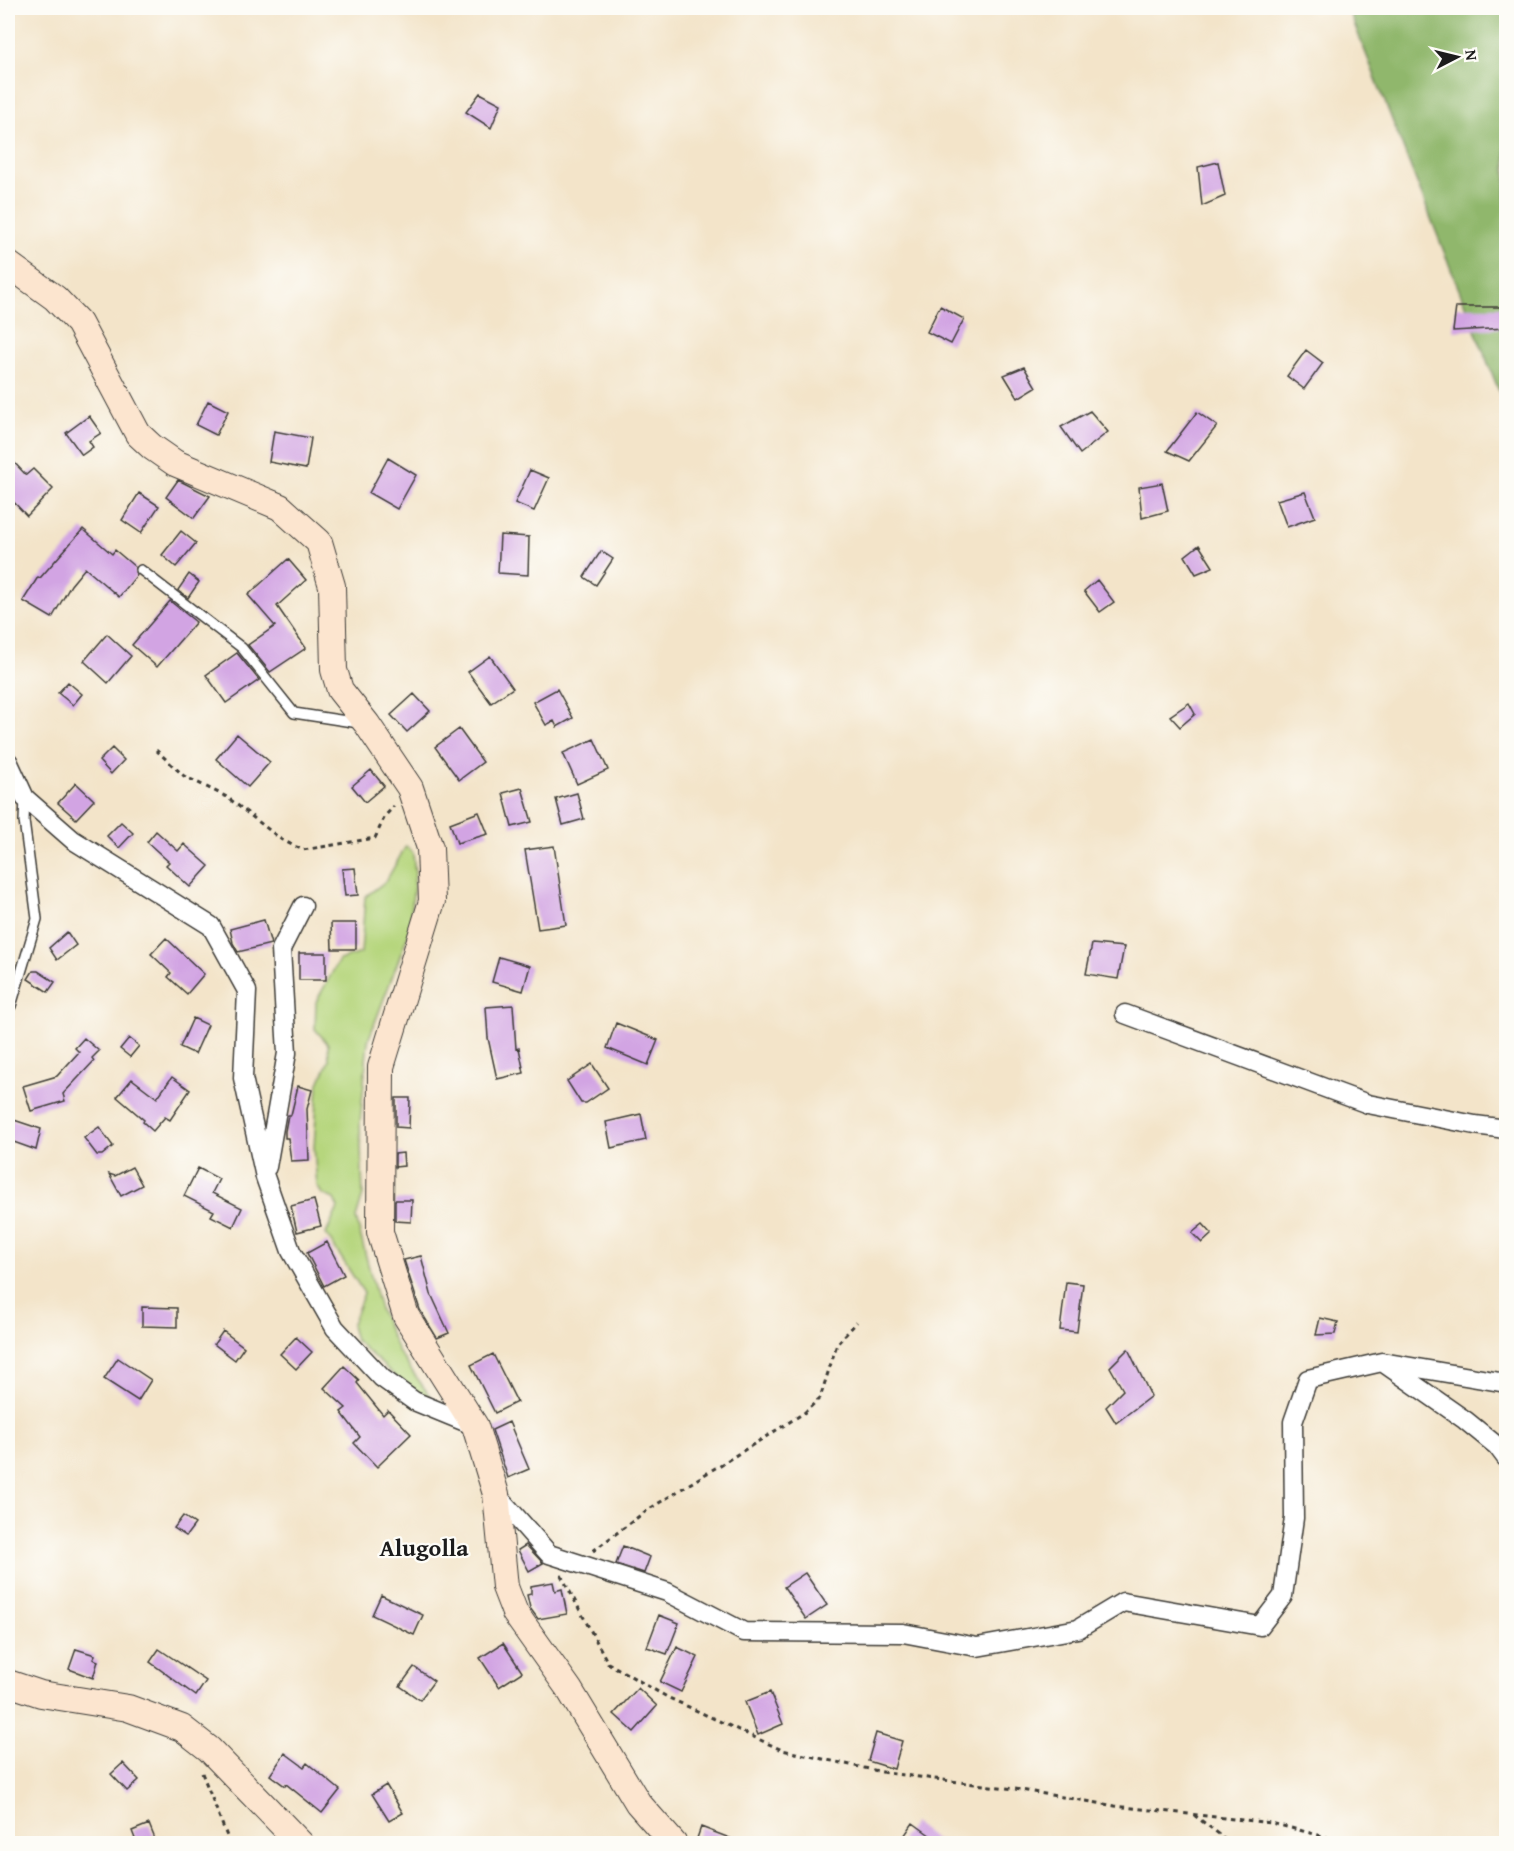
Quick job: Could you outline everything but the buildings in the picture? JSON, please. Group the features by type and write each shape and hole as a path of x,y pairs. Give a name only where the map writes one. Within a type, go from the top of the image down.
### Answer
{"main road":[{"path":"8,264 55,298 79,322 138,434 152,447 175,463 280,507 319,542 332,586 334,670 340,690 367,724 411,788 430,848 432,901 381,1067 380,1232 406,1316 475,1426 496,1494 504,1587 516,1613 569,1689 638,1803 674,1844"},
{"path":"8,1683 41,1694 128,1708 182,1728 209,1749 301,1844"}],"street":[{"path":"8,761 25,798 73,840 211,926 247,990 243,1078 265,1177 291,1251 334,1328 382,1378 414,1401 475,1426"},
{"path":"265,1177 287,1053 281,949 303,906"},
{"path":"1125,1014 1368,1104 1506,1129"},
{"path":"1382,1362 1465,1420 1497,1446 1506,1458"},
{"path":"496,1494 549,1554 667,1592 744,1632 903,1633 977,1647 1078,1629 1123,1602 1260,1626 1283,1596 1294,1518 1293,1422 1308,1379 1382,1362 1506,1383"}],"lane":[{"path":"141,570 242,648 294,713 367,724"},
{"path":"11,1006 38,919 24,821 25,798"}],"path":[{"path":"156,750 184,776 227,797 282,840 303,850 375,838 385,816 411,788"},
{"path":"577,1563 646,1511 804,1413 820,1398 837,1344 857,1322"},
{"path":"549,1554 608,1662 667,1696 782,1750 887,1773 1014,1789 1115,1806 1271,1823 1354,1844"},
{"path":"209,1749 202,1772 230,1844"},
{"path":"1192,1814 1232,1844"}],"green space":[{"path":"1348,8 1506,8 1506,409"},
{"path":"406,846 413,853 415,874 409,932 368,1041 360,1123 363,1195 356,1218 380,1310 399,1353 430,1396 432,1409 355,1340 351,1326 364,1293 326,1234 338,1208 334,1199 322,1194 317,1186 314,1147 318,1086 329,1060 328,1044 315,1029 316,1002 339,960 361,953 365,897 386,881"}],"district":[{"name":"Alugolla","path":"424,1548"}]}
